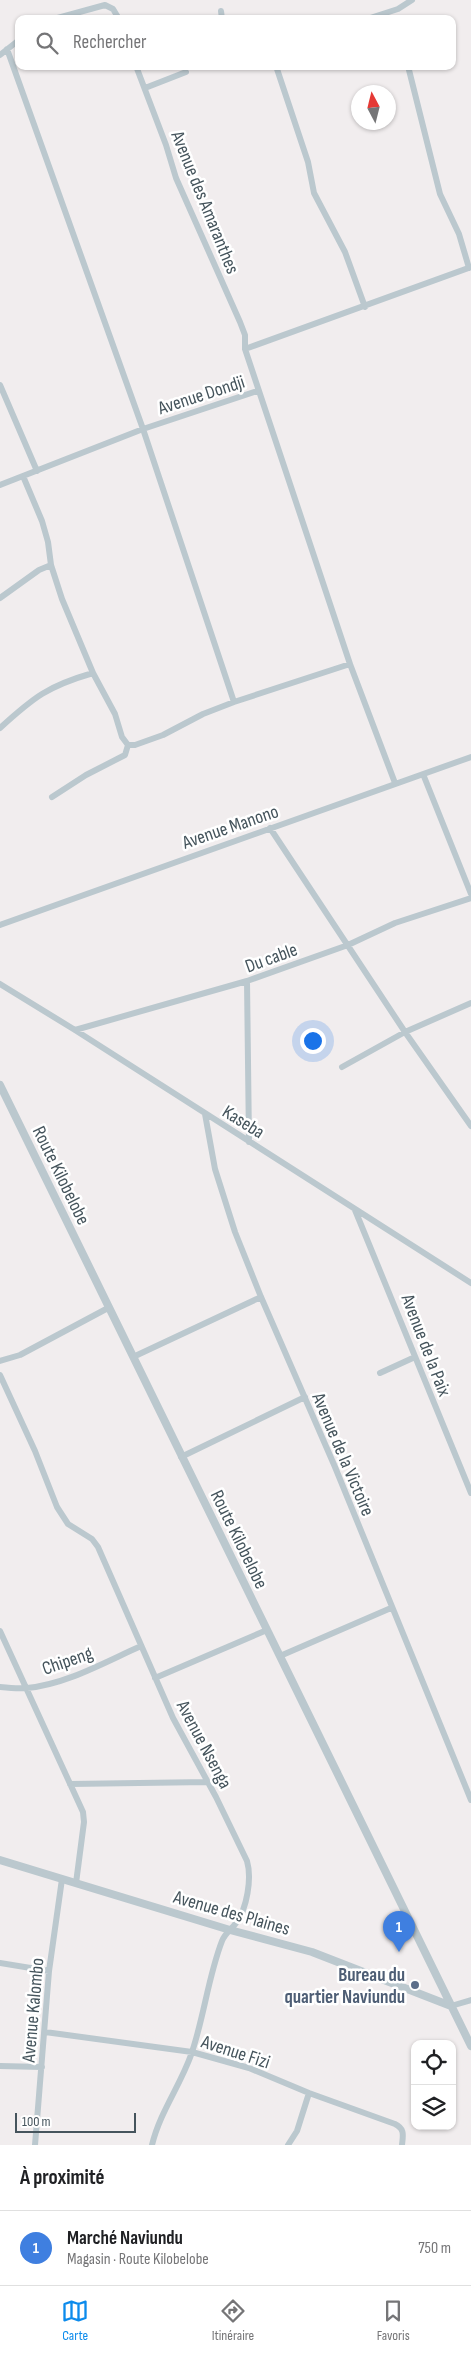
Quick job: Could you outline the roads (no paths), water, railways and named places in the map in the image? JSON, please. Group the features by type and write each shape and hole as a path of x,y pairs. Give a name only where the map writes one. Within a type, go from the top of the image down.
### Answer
{"street":[{"path":"392,15 412,0"},
{"path":"69,15 105,5 113,9 117,15"},
{"path":"221,11 222,15"},
{"path":"0,55 15,43"},
{"path":"7,49 143,429 234,702"},
{"name":"Avenue des Amaranthes","path":"138,70 176,178 240,322 245,335 245,349"},
{"path":"277,70 308,162 314,193 345,252 365,307"},
{"path":"409,70 440,194 459,234 470,267"},
{"path":"145,88 186,72"},
{"name":"Avenue Dondji","path":"0,485 143,429 258,391 245,349 365,307 470,267"},
{"path":"0,385 37,471"},
{"path":"258,391 350,664 395,783"},
{"path":"23,476 44,527 51,565 62,599 93,673 115,714 122,737 128,745"},
{"path":"0,598 39,570 51,565"},
{"path":"128,745 135,745 163,735 203,714 234,702 350,664"},
{"path":"0,728 40,694 61,684 93,673"},
{"path":"52,797 86,775 125,755 128,745"},
{"name":"Avenue Manono","path":"0,925 471,757"},
{"path":"424,774 471,894"},
{"path":"270,828 405,1032 471,1126"},
{"name":"Du cable","path":"76,1030 247,981 348,945 395,923 471,898"},
{"path":"247,981 250,1142"},
{"name":"Kaseba","path":"0,984 76,1030 471,1283"},
{"path":"342,1067 405,1032 471,1003"},
{"name":"Route Kilobelobe","path":"0,1085 471,2046"},
{"name":"Avenue de la Victoire","path":"205,1114 213,1162 222,1192 260,1297 332,1459 391,1608 471,1800"},
{"name":"Avenue de la Paix","path":"355,1209 471,1493"},
{"path":"133,1357 260,1297"},
{"path":"0,1361 20,1355 108,1308"},
{"path":"380,1373 415,1357"},
{"name":"Avenue Nsenga","path":"0,1375 35,1451 57,1507 68,1524 95,1543 173,1718 208,1782 247,1861 250,1872 249,1886 240,1917 222,1942 192,2052 181,2080 158,2124 152,2145"},
{"path":"181,1457 305,1397"},
{"path":"280,1656 391,1608"},
{"path":"155,1678 267,1630"},
{"path":"0,1631 84,1818 76,1883"},
{"name":"Chipeng","path":"0,1688 26,1688 77,1675 141,1646"},
{"path":"70,1784 208,1782"},
{"name":"Avenue des Plaines","path":"0,1860 230,1930 330,1958 451,2006"},
{"name":"Avenue Kalombo","path":"36,2145 49,1971 62,1879"},
{"path":"0,1962 49,1971"},
{"path":"451,2006 471,2000"},
{"name":"Avenue Fizi","path":"45,2032 192,2052 249,2068 309,2094 395,2124 402,2130 402,2145"},
{"path":"0,2066 42,2067"},
{"path":"288,2145 297,2131 309,2094"}],"place":[{"name":"Marché Naviundu","path":"399,1952"},
{"name":"Bureau du quartier Naviundu","path":"415,1985"}]}
